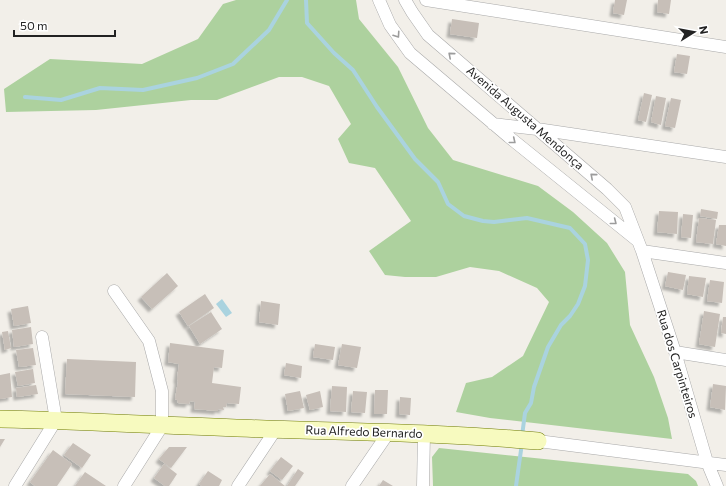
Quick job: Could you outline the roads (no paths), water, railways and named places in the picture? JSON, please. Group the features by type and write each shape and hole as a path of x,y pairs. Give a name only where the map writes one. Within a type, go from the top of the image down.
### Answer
{"street":[{"path":"379,0 390,25 410,53 640,246 726,263"},
{"name":"Avenida Augusta Mendonça","path":"405,0 428,35 608,189 625,207 640,246"},
{"path":"426,0 726,47"},
{"path":"493,124 537,128 726,157"},
{"name":"Rua dos Carpinteiros","path":"640,246 675,352 706,462 717,486"},
{"path":"114,291 149,341 162,391 162,426 124,486"},
{"path":"15,486 56,420 42,337"},
{"path":"675,352 726,360"},
{"name":"Rua Alfredo Bernardo","path":"0,419 56,420 162,426 389,432 513,439 726,465"},
{"path":"238,486 276,429"},
{"path":"352,486 389,432"},
{"path":"423,486 424,434"}],"water":[{"path":"222,299 232,313 226,317 216,304"}],"waterway":[{"path":"25,97 61,100 100,88 143,90 197,78 233,64 269,30 287,0"},
{"path":"306,0 307,23 334,53 353,70 377,107 415,159 438,182 448,204 464,216 483,221 494,222 527,218 570,228 585,244 588,260 585,286 578,304 570,316 561,325 548,347 534,387 531,403 525,413 522,436"},
{"path":"516,486 522,443"}]}
